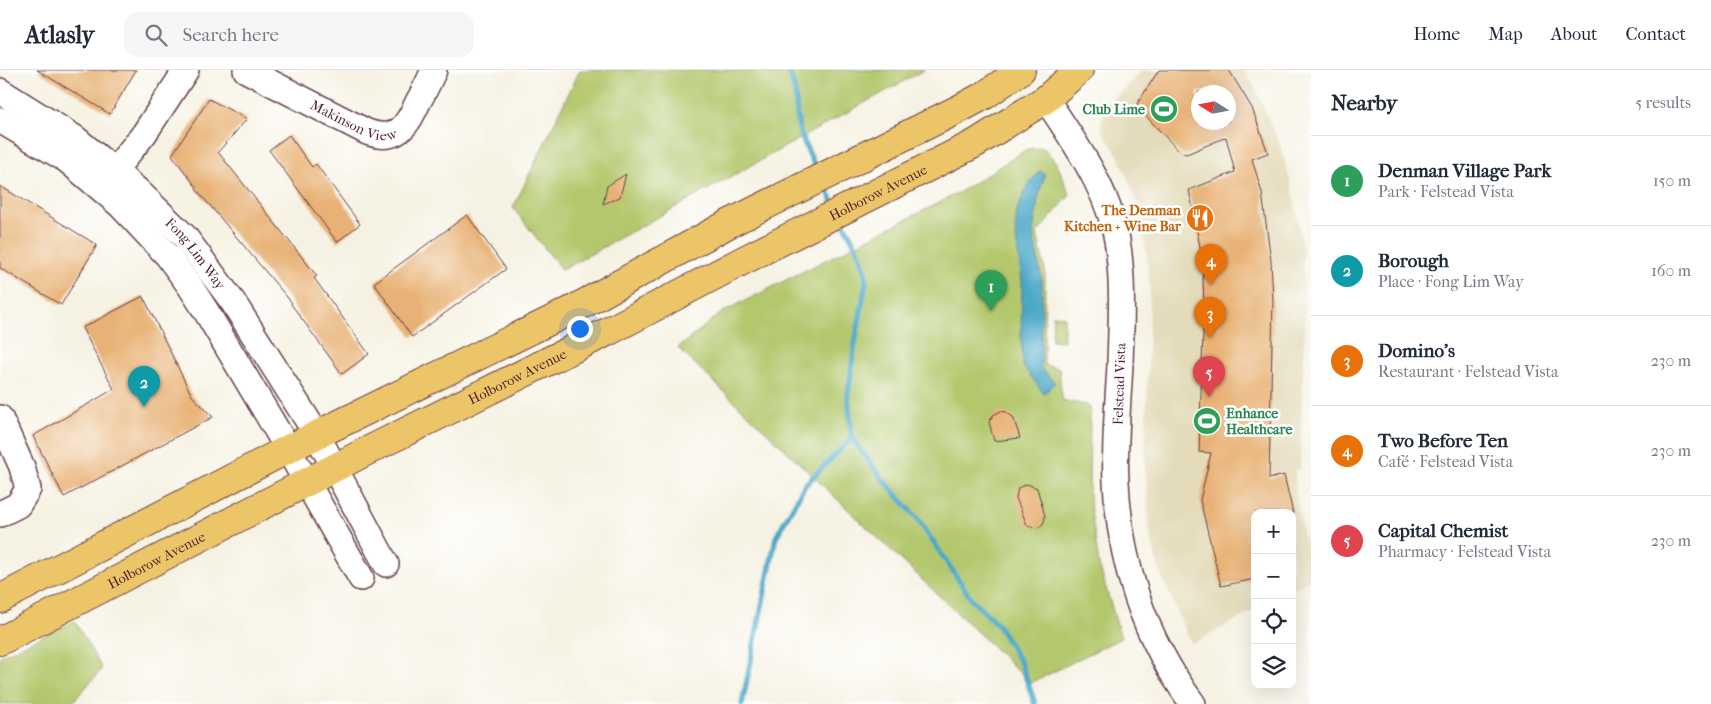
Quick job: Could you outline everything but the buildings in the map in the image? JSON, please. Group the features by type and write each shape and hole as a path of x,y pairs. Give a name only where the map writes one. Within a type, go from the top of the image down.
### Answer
{"main road":[{"path":"0,599 288,449 574,310 730,223 959,109 985,95 1020,70"},
{"name":"Felstead Vista","path":"1027,70 1046,99"},
{"name":"Holborow Avenue","path":"0,641 976,143 1046,99 1079,70"}],"street":[{"path":"114,171 144,134 186,70"},
{"name":"Makinson View","path":"246,70 367,132 383,135 393,133 406,126 434,70"},
{"name":"Fong Lim Way","path":"0,91 75,138 137,190 193,247 233,302 317,435 386,564"},
{"name":"Felstead Vista","path":"1046,99 1093,175 1111,217 1122,283 1116,481 1120,532 1132,584 1144,618 1178,682 1194,704"},
{"name":"Fong Lim Way","path":"0,120 67,160 120,205 168,256 206,311 308,483 361,578"},
{"path":"0,418 22,467 28,489 18,505 0,514"}],"shaded area":[{"path":"1143,70 1245,70 1278,140 1293,190 1303,250 1305,311 1300,469 1295,470 1296,494 1303,535 1311,553 1311,579 1296,587 1296,509 1251,509 1251,612 1192,644 1161,576 1150,535 1145,469 1150,287 1146,251 1136,200 1119,157 1101,128 1104,108"}],"green space":[{"path":"580,70 924,70 562,270 513,208"},
{"path":"1044,148 1057,164 1070,195 1037,233 1045,270 1044,365 1059,368 1062,400 1090,406 1089,497 1099,565 1121,638 1031,683 678,348 721,313 960,192 1027,149"},
{"path":"1053,315 1064,316 1064,341 1052,340"},
{"path":"75,621 102,669 71,704 0,704 0,656"}],"water":[{"path":"1039,171 1045,174 1038,199 1033,233 1042,280 1041,368 1055,383 1044,394 1023,366 1021,337 1022,282 1015,230 1017,211 1026,188"}],"waterway":[{"path":"787,70 795,90 799,128 818,172"},
{"path":"824,184 835,205"},
{"path":"841,218 859,252 865,270 866,283 848,396 852,438 880,476 918,519 972,600 997,624 1021,663 1035,704"},
{"path":"742,704 776,537 805,485 852,438"}],"place":[{"name":"Club Lime","path":"1164,109"},
{"name":"The Denman Kitchen + Wine Bar","path":"1200,218"},
{"name":"Two Before Ten","path":"1211,285"},
{"name":"Denman Village Park","path":"991,311"},
{"name":"Domino's","path":"1210,338"},
{"name":"Capital Chemist","path":"1209,397"},
{"name":"Borough","path":"144,407"},
{"name":"Enhance Healthcare","path":"1207,421"}]}
